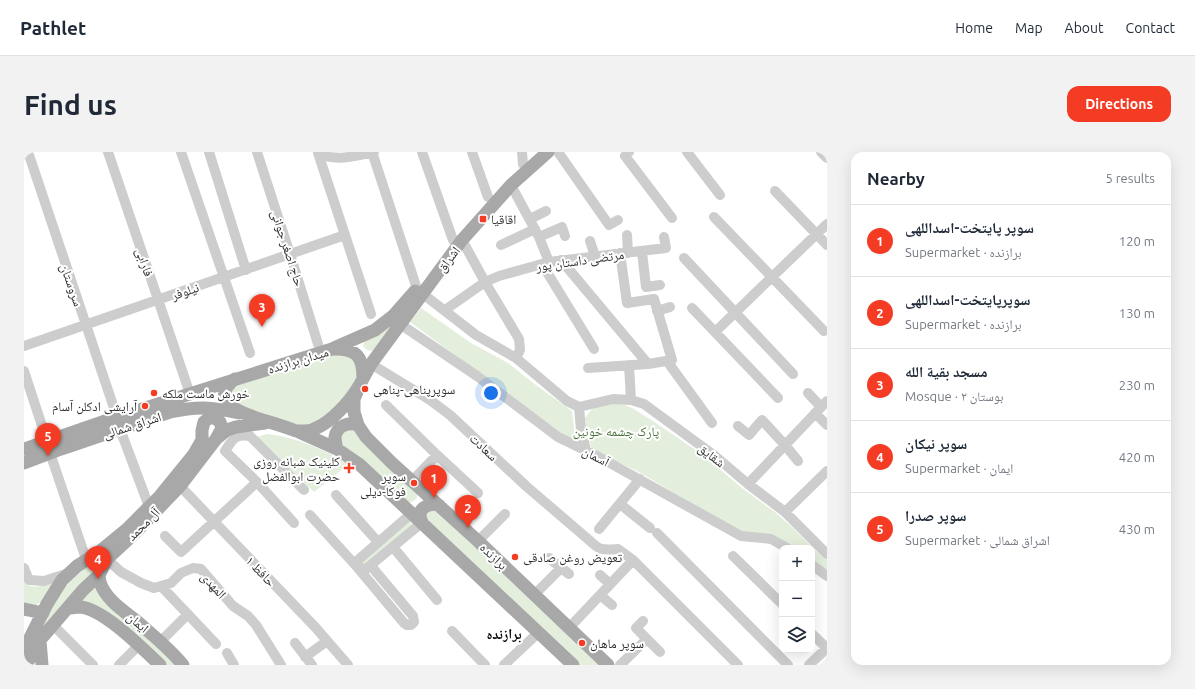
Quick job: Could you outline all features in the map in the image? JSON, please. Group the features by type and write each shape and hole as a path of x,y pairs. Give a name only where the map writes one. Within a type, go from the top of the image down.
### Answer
{"main road":[{"name":"اشراق","path":"458,240 470,216 522,158 536,152"},
{"name":"اشراق","path":"361,382 420,291 458,240 511,185 548,152"},
{"name":"اشراق","path":"332,349 375,330 393,316 420,291"},
{"path":"359,337 359,346 374,360"},
{"name":"میدان برازنده","path":"235,379 332,349 343,348 354,352 359,356 364,366 361,382"},
{"path":"235,379 230,383 224,394 225,400 235,410 296,431 304,432 313,430 323,425 344,406 361,382"},
{"name":"اشراق شمالی","path":"24,449 49,447 118,423 190,394 235,379"},
{"name":"برازنده","path":"361,382 354,399 354,412 358,425 366,437 608,665"},
{"name":"اشراق شمالی","path":"118,423 188,408 202,407 244,414"},
{"path":"170,412 189,415 200,423 202,430"},
{"path":"202,430 204,422 208,418 215,418 220,422 222,428 216,439"},
{"path":"216,439 228,430 236,427 271,423"},
{"path":"337,449 335,436 340,428 351,423 358,425"},
{"name":"آل محمد","path":"177,482 200,445 202,440 202,430"},
{"name":"برازنده","path":"296,431 337,449 359,464 409,510 420,524 539,632 573,665"},
{"name":"آل محمد","path":"27,654 99,575 103,556 132,525 151,511 216,439"},
{"name":"اشراق شمالی","path":"24,464 49,447"},
{"path":"409,510 418,502 421,495 416,485"},
{"path":"420,524 422,509 430,504 439,505"},
{"name":"آل محمد","path":"27,654 43,613 60,584 70,572 86,559 103,556"},
{"name":"ایمان","path":"86,559 95,561 99,567 100,582 114,603 176,656 183,665"},
{"name":"ایمان","path":"68,608 81,607 99,613 131,637 160,665"},
{"path":"24,608 43,613"},
{"path":"40,640 42,665"}],"street":[{"name":"سروستان","path":"28,152 118,423 151,511"},
{"name":"فارابی","path":"108,152 190,394"},
{"path":"181,152 250,353"},
{"path":"209,152 246,270"},
{"name":"حاج اصغر جوانی","path":"257,152 318,344"},
{"path":"318,153 325,157 338,158 373,152 420,291 476,335 516,358 567,401 579,407 581,430 586,450"},
{"path":"422,152 458,240 519,339 520,350 516,358"},
{"path":"472,152 488,197"},
{"path":"558,152 609,224 618,220"},
{"path":"687,152 720,195"},
{"path":"821,152 827,158"},
{"path":"318,153 371,314"},
{"path":"627,154 672,218"},
{"path":"511,185 537,233 546,263 594,349"},
{"path":"775,191 827,246"},
{"path":"530,219 546,211"},
{"path":"714,217 824,331"},
{"path":"715,332 827,224"},
{"path":"501,246 537,233 562,227 565,236"},
{"name":"نیلوفر","path":"24,346 345,235"},
{"path":"588,368 648,364 672,360 654,299 627,303 624,253 626,235"},
{"name":"مرتضی داستان پور","path":"446,310 485,282 499,276 561,260 642,252 666,248 664,237"},
{"path":"590,241 595,256"},
{"path":"642,252 646,287 660,285"},
{"path":"684,258 793,374"},
{"path":"561,260 648,364"},
{"path":"657,311 670,307"},
{"path":"692,308 778,398"},
{"name":"آسمان","path":"400,324 477,376 558,437 640,479 741,536 771,539 781,545"},
{"name":"سعادت","path":"374,360 450,415 526,486 596,547 618,549 633,560 738,665"},
{"path":"667,361 712,423"},
{"path":"629,365 631,400"},
{"path":"24,371 86,559"},
{"path":"808,394 821,407 827,425"},
{"name":"شقایق","path":"579,407 613,399 631,400 644,404 715,456 748,484 785,512 827,554"},
{"path":"386,405 478,493"},
{"path":"748,484 821,407"},
{"path":"738,426 748,435 762,420 785,444 798,461"},
{"path":"294,523 257,482 225,451 233,439 240,435 250,436 304,490"},
{"path":"416,485 437,455"},
{"path":"785,512 827,471"},
{"path":"598,529 640,479"},
{"name":"حافظ ۱","path":"177,482 348,665"},
{"path":"165,536 181,552 257,482"},
{"path":"336,495 378,542"},
{"path":"620,504 654,530 788,665"},
{"path":"358,568 358,560 409,510"},
{"path":"478,541 505,514"},
{"path":"310,515 358,568 404,624 411,625 414,622 413,616 371,566"},
{"path":"358,568 366,569 371,566 420,524"},
{"path":"393,546 437,600"},
{"path":"103,556 121,572 141,583 154,588 161,586 216,644"},
{"path":"733,556 779,601"},
{"path":"534,595 565,571 549,558"},
{"path":"569,628 633,560"},
{"path":"815,567 827,576"},
{"path":"24,568 30,580 44,581 70,572"},
{"name":"المهدی","path":"161,586 171,583 181,573 193,568 201,569 233,606 248,616 256,625 281,665"},
{"path":"600,575 610,584"},
{"path":"600,595 612,605"},
{"path":"160,642 188,614"},
{"path":"644,621 636,628 660,652"},
{"path":"53,625 93,665"},
{"path":"452,631 485,665"},
{"path":"504,665 539,632"},
{"path":"809,665 825,653 815,638"},
{"path":"620,665 647,639"},
{"path":"295,643 308,661 327,641"},
{"path":"119,665 139,645"},
{"path":"227,653 234,665"}],"green space":[{"path":"421,308 471,343 508,363 572,411 578,443 569,439 410,322"},
{"path":"403,310 377,348 372,351 367,350 363,346 365,340"},
{"path":"344,354 354,356 361,372 351,391 320,422 300,428 246,411 229,396 233,388 240,385 325,355"},
{"name":"پارک چشمه خونین","path":"620,403 632,408 703,455 742,488 776,513 810,545 782,545 741,532 637,471 592,450 585,418 592,409 606,404"},
{"path":"352,427 417,490 417,498 412,502 405,503 342,446 340,434"},
{"path":"267,434 289,438 310,445 349,464 314,492 257,437"},
{"path":"438,509 604,665 578,665 423,519 425,512"},
{"path":"410,518 415,524 366,566 361,566 361,561"},
{"name":"پارک چشمه خونین","path":"815,550 827,560 827,573 815,564"},
{"path":"87,562 92,564 96,570 34,640 56,595"},
{"path":"24,581 35,587 56,581 45,599 35,606 24,604"},
{"path":"96,583 177,665 163,665 77,604"}],"place":[{"name":"اقاقیا","path":"483,219"},
{"name":"مسجد بقیة الله","path":"262,327"},
{"name":"سوپرپناهی-پناهی","path":"365,389"},
{"name":"خورش ماست ملکه","path":"154,393"},
{"name":"آرایشی ادکلن آسام","path":"145,406"},
{"name":"سوپر صدرا","path":"48,456"},
{"name":"کلینیک شبانه روزی حضرت ابوالفضل","path":"349,468"},
{"name":"سوپر فوکا-دیلی","path":"414,483"},
{"name":"سوپر پایتخت-اسداللهی","path":"434,498"},
{"name":"سوپرپایتخت-اسداللهی","path":"468,528"},
{"name":"تعویض روغن صادقی","path":"515,557"},
{"name":"سوپر نیکان","path":"98,579"},
{"name":"سوپر ماهان","path":"582,643"}],"district":[{"name":"برازنده","path":"504,634"}]}
